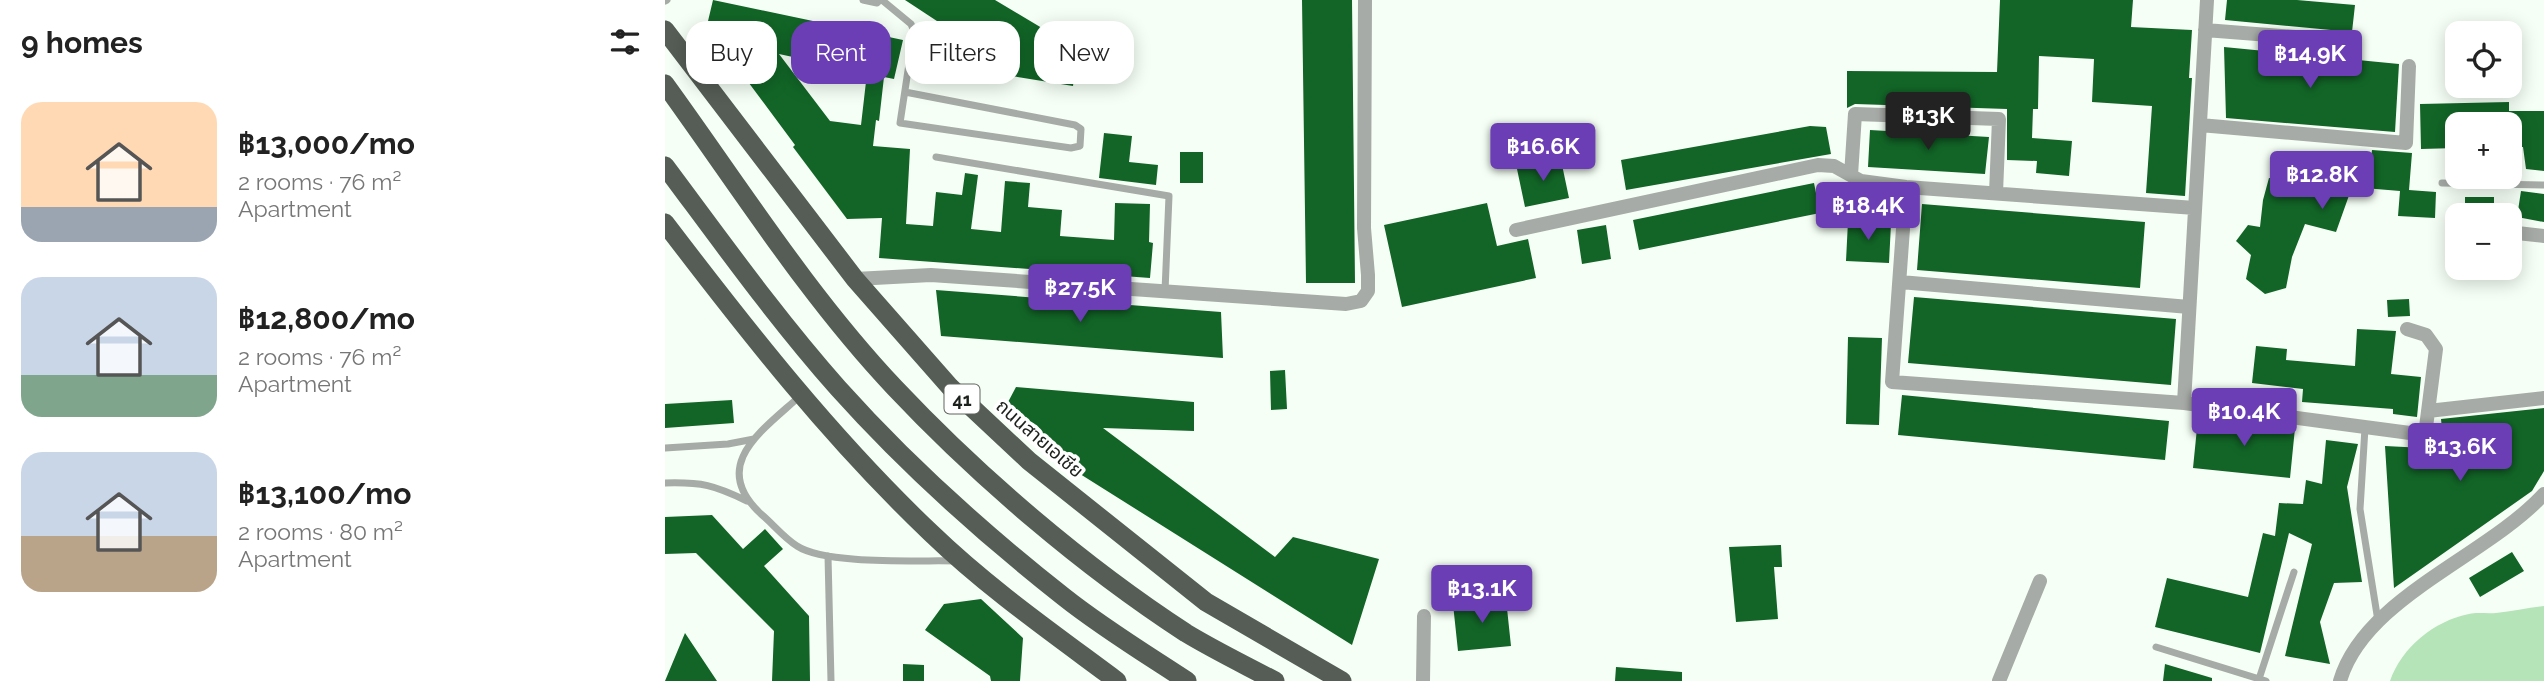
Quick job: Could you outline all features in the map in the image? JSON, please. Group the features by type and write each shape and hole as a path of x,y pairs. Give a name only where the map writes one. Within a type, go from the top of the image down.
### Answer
{"highway":[{"name":"ถนนสายเอเชีย","path":"665,30 855,279 950,387 1030,461 1206,603 1342,681"},
{"name":"41","path":"665,84 803,277 895,388 974,464 1055,536 1187,633 1275,681"},
{"path":"665,166 788,330 838,389 950,501 1066,599 1187,681"},
{"path":"665,223 800,396 869,471 962,561 1033,619 1118,681"}],"street":[{"path":"855,279 931,275 1346,304 1361,301 1368,291 1369,275 1364,228 1365,0"},
{"path":"2184,403 2207,0"},
{"path":"2206,30 2345,41"},
{"path":"2200,125 2406,143 2409,66"},
{"path":"1851,175 1855,114 1999,119 1996,194"},
{"path":"1516,230 1818,164 1834,166 1861,181 1906,187 2195,208"},
{"path":"1906,187 1892,382 2184,403 2425,435 2436,349 2426,335 2407,329"},
{"path":"2522,234 2544,236"},
{"path":"1900,282 2189,307"},
{"path":"2428,411 2544,398"},
{"path":"2340,681 2350,656 2364,635 2387,612 2499,533 2544,494"},
{"path":"1999,681 2040,581"},
{"path":"1423,681 1424,616"}],"lane":[{"path":"863,0 877,3 881,0 911,24 914,31 900,123 1071,148 1080,146 1081,129 1075,125 905,92"},
{"path":"936,157 1169,196 1165,291"},
{"path":"2442,183 2544,185"},
{"path":"748,501 740,484 738,468 745,449 800,396"},
{"path":"2365,428 2360,509 2378,621"},
{"path":"665,448 728,444 754,439"},
{"path":"665,483 698,482 717,486 748,501 797,546 828,556 962,561"},
{"path":"828,556 831,681"},
{"path":"2156,648 2262,680 2294,572"}],"green space":[{"path":"2544,606 2544,681 2390,681 2402,657 2421,637 2456,617"}],"building":[{"path":"713,0 813,21 791,21 791,57 779,54 791,70 791,84 802,84 830,121 861,125 866,84 883,84 873,146 910,149 906,224 933,226 936,192 962,195 965,173 978,175 971,229 1001,232 1005,181 1030,183 1028,207 1062,210 1060,236 1114,240 1115,203 1150,204 1149,242 1153,243 1150,278 879,258 882,218 847,219 793,147 795,145 750,84 777,84 777,21 708,21"},
{"path":"905,0 995,0 1034,23 1034,80 1020,77 1020,21 937,21"},
{"path":"1302,0 1352,0 1355,283 1306,283"},
{"path":"2000,0 2133,0 2131,27 2192,30 2185,196 2146,193 2152,106 2092,102 2094,59 2039,56 2038,109 2033,109 2032,138 2072,141 2069,176 2036,173 2037,161 2007,160 2007,109 1855,104 1847,108 1847,71 1997,72"},
{"path":"2227,0 2297,0 2355,5 2352,32 2225,20"},
{"path":"891,37 903,40 894,79 891,78"},
{"path":"2224,47 2399,64 2395,132 2226,118"},
{"path":"2509,102 2509,111 2544,111 2544,171 2526,169 2522,147 2522,112 2445,112 2445,148 2421,149 2420,104"},
{"path":"1810,126 1826,127 1831,154 1626,190 1621,160"},
{"path":"1870,130 1989,137 1985,174 1868,167"},
{"path":"1104,133 1132,136 1129,162 1158,165 1156,185 1099,178"},
{"path":"2372,150 2412,153 2409,190 2436,192 2435,218 2398,216 2400,191 2352,187 2336,232 2305,224 2292,257 2286,288 2265,294 2246,279 2251,255 2236,241 2248,225 2260,227 2269,178 2327,182 2329,162 2370,165"},
{"path":"1180,152 1203,152 1203,183 1180,183"},
{"path":"1561,160 1569,198 1525,207 1517,169"},
{"path":"1814,183 1820,213 1639,250 1633,220"},
{"path":"2521,191 2544,194 2544,222 2522,218 2522,203 2519,203"},
{"path":"2465,197 2494,197 2494,203 2465,203"},
{"path":"1487,203 1497,246 1528,239 1536,278 1402,307 1384,225"},
{"path":"1922,204 2145,222 2140,288 1917,270"},
{"path":"1848,221 1891,224 1889,263 1846,261"},
{"path":"1606,225 1611,259 1582,264 1577,230"},
{"path":"936,290 1221,312 1223,358 941,336"},
{"path":"1914,297 2176,319 2171,385 1908,363"},
{"path":"2409,299 2410,316 2388,317 2387,300"},
{"path":"2357,329 2396,331 2391,374 2421,377 2417,417 2393,414 2393,409 2302,402 2303,389 2252,383 2256,346 2287,349 2286,360 2355,366"},
{"path":"1848,337 1882,338 1879,425 1846,424"},
{"path":"1285,370 1287,409 1271,410 1270,371"},
{"path":"1016,387 1194,402 1194,431 1103,428 1275,557 1293,537 1379,559 1352,645 1061,462 1007,404"},
{"path":"1902,395 2169,421 2165,460 1898,435"},
{"path":"732,400 734,423 665,428 665,404"},
{"path":"2544,408 2544,471 2532,491 2394,588 2385,446 2444,449 2441,419"},
{"path":"2198,418 2295,428 2290,478 2193,468"},
{"path":"2326,440 2358,444 2347,487 2362,582 2334,583 2320,622 2330,664 2285,656 2312,544 2289,533 2260,653 2155,627 2167,578 2248,597 2263,533 2275,536 2279,503 2303,504 2306,480 2322,484"},
{"path":"712,515 743,549 765,529 783,549 764,566 809,616 810,681 772,681 774,631 696,553 665,554 665,517"},
{"path":"1781,545 1782,567 1774,567 1778,619 1736,622 1729,547"},
{"path":"2512,552 2524,571 2480,597 2469,578"},
{"path":"981,599 1023,638 1020,681 991,681 990,676 925,630 944,604"},
{"path":"1506,599 1511,646 1458,651 1453,604"},
{"path":"685,633 717,681 665,681"},
{"path":"903,664 924,665 924,681 903,681"},
{"path":"2165,664 2212,678 2212,681 2163,681"},
{"path":"1616,667 1682,672 1682,681 1615,681"}]}
